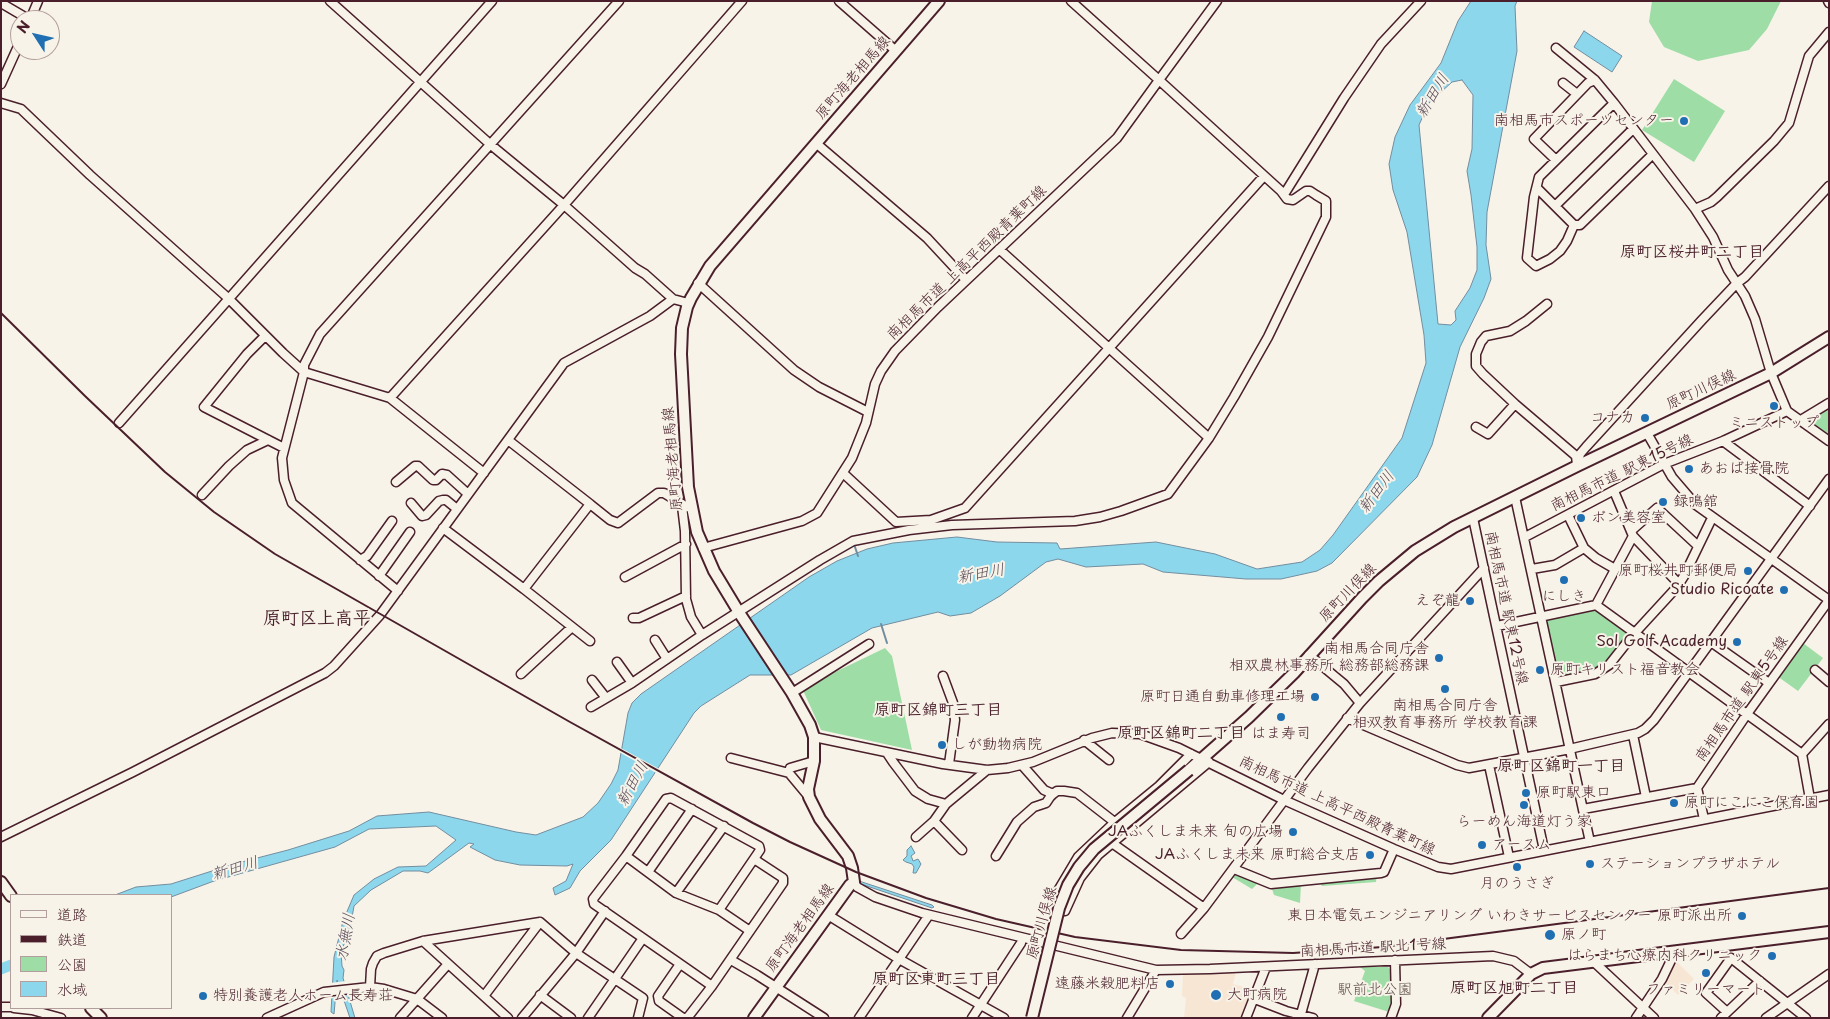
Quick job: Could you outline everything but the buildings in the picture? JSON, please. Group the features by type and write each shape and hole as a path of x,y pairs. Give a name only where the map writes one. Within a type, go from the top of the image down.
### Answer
{"main road":[{"name":"原町海老相馬線","path":"754,1018 854,882 848,856 820,819 809,797 808,789 814,761 814,737 810,725 791,691 714,571 687,507 688,487 681,354 682,328 688,303 698,283 710,266 939,1"},
{"name":"原町川俣線","path":"1032,1018 1059,908 1068,885 1079,867 1094,849 1189,770 1206,760 1309,656 1362,598 1396,566 1432,540 1472,518 1646,432 1771,374 1829,337"},
{"path":"1,882 10,895"},
{"path":"1488,1018 1531,974 1543,968 1829,932"}],"street":[{"path":"330,1 491,145 564,205 635,268 645,274 673,299 688,303"},
{"path":"119,423 492,1"},
{"path":"398,591 292,504 284,480 282,458 308,354 320,334 619,1"},
{"path":"390,398 564,205 742,1"},
{"path":"839,1 896,51"},
{"path":"591,708 820,560 853,542 908,530 952,525 1075,521 1100,517 1168,494 1209,438 1268,337 1326,217 1326,202 1310,191 1293,200 1287,199 1281,191 1071,1"},
{"name":"南相馬市道 上高平西殿青葉町線","path":"703,548 809,518 820,510 858,445 866,423 875,384 890,358 925,319 1117,138 1217,1"},
{"path":"1281,191 1285,193 1293,182 1339,105 1381,44 1419,2"},
{"path":"1695,209 1711,202 1774,142 1789,123 1809,56 1829,32"},
{"path":"1556,48 1595,80 1614,102 1695,209 1728,270 1745,296 1755,319 1771,374 1787,411 1829,441"},
{"path":"1,84 12,60"},
{"path":"1556,160 1534,139 1588,83 1595,80"},
{"path":"1563,83 1577,94"},
{"path":"1574,225 1560,251 1550,259 1536,266 1527,258 1538,177 1614,102"},
{"path":"1,103 21,109 90,175 228,298 304,372 390,398 484,473"},
{"path":"1556,205 1633,129"},
{"path":"817,144 926,238 966,280"},
{"path":"1536,188 1556,205 1574,225 1580,225 1653,154"},
{"path":"843,473 896,522 931,520 965,508 1264,176"},
{"path":"1577,466 1580,454 1586,447 1829,186"},
{"path":"998,249 1209,438"},
{"path":"698,283 794,370 819,387 868,412"},
{"path":"1,837 133,772 325,673 334,666 374,622 398,591 564,363 650,316 673,299"},
{"path":"1547,304 1510,331 1486,336 1476,354 1476,366 1515,404 1576,456 1577,466"},
{"path":"265,336 247,354 204,407 284,448"},
{"path":"1476,427 1488,434 1515,404"},
{"path":"1801,420 1829,404"},
{"name":"南相馬市道 駅東15号線","path":"1525,537 1664,464 1787,411"},
{"path":"1646,432 1664,464 1696,504 1712,518 1829,600"},
{"path":"202,496 229,466 247,450 268,440"},
{"path":"508,440 610,520 618,523 658,493 664,493 687,507 686,596 691,617 702,635"},
{"path":"1723,440 1810,506"},
{"path":"396,482 415,466 418,466 433,480 436,480 442,474 447,475 468,494"},
{"path":"1347,718 1457,766 1469,768 1633,735 1645,729 1654,720 1829,479"},
{"path":"1614,491 1632,533 1679,584"},
{"path":"1515,497 1590,842"},
{"path":"411,503 422,516 426,515 439,501 443,500 446,500 457,509"},
{"path":"524,589 590,504"},
{"path":"1596,605 1632,533 1657,508 1698,546"},
{"path":"1568,515 1584,548 1596,558 1615,569"},
{"name":"南相馬市道 駅東12号線","path":"1472,518 1497,626 1544,850"},
{"path":"1556,682 1600,672 1609,665 1635,632 1679,584 1712,518"},
{"path":"360,560 367,556 392,521"},
{"path":"443,528 590,641"},
{"path":"379,576 410,532"},
{"path":"625,578 686,544"},
{"path":"1532,569 1555,565 1584,548"},
{"path":"1181,934 1234,869 1347,718 1484,568"},
{"path":"634,618 639,618 686,596"},
{"name":"南相馬市道 駅東5号線","path":"1698,788 1747,714 1829,600"},
{"path":"1497,626 1596,605 1802,754 1810,799"},
{"path":"521,674 572,627"},
{"path":"655,640 667,659"},
{"path":"1711,642 1769,683"},
{"path":"791,691 869,644"},
{"path":"1309,656 1344,684 1360,703"},
{"path":"617,662 632,683"},
{"path":"1815,670 1829,682"},
{"path":"943,676 953,703 955,720 949,764"},
{"path":"592,680 606,698"},
{"path":"1802,754 1829,724"},
{"name":"南相馬市道 上高平西殿青葉町線","path":"814,737 888,753 987,770 1033,762 1084,740 1112,733 1140,734 1206,760 1284,800 1394,848 1438,867 1451,869 1829,796"},
{"path":"1633,735 1646,797"},
{"path":"1084,740 1109,760"},
{"path":"888,753 915,791 928,799 946,804"},
{"path":"1192,754 1160,786 1087,847 1056,894 1054,907 1065,911 1080,878 1090,864 1206,760"},
{"path":"731,758 789,773 809,797"},
{"path":"789,773 790,768 814,761"},
{"path":"1022,765 1041,788 1053,794"},
{"path":"1489,765 1509,857"},
{"path":"916,837 934,821 946,804 987,770"},
{"path":"1583,809 1698,788 1704,820"},
{"path":"996,856 1017,822 1034,807 1046,803 1050,796 1057,791 1077,793 1116,823"},
{"path":"712,986 594,904 593,899 666,799 671,798 759,846 760,850 719,910"},
{"path":"648,872 692,809"},
{"path":"934,821 962,850"},
{"path":"676,893 724,826"},
{"path":"1112,843 1204,908"},
{"path":"1234,869 1271,884 1381,873 1384,872 1394,848"},
{"path":"626,856 676,893 719,910 750,931"},
{"path":"680,964 658,996 659,1001 684,1018 688,1017 712,986 783,883 783,878 754,859"},
{"name":"南相馬市道 駅北1号線","path":"854,882 857,887 874,897 929,915 1156,970 1173,971 1500,956 1514,961 1531,974"},
{"path":"522,1018 576,952 605,911"},
{"path":"828,915 899,959 1004,1018"},
{"path":"859,1018 929,915"},
{"path":"484,996 540,922"},
{"path":"370,987 371,968 377,956 384,953 422,941 540,922 576,952 643,998 638,1018"},
{"path":"588,1018 643,938"},
{"path":"972,1018 1021,943 1022,938"},
{"path":"422,941 508,1018"},
{"path":"1032,1018 1050,945"},
{"path":"1729,946 1731,958 1806,1018"},
{"path":"1636,1018 1662,979 1675,952"},
{"path":"1731,958 1706,993 1724,1015 1760,981"},
{"path":"731,960 824,1018"},
{"path":"1391,1018 1396,1004 1396,960"},
{"path":"1594,962 1654,1018"},
{"path":"400,1018 448,964"},
{"path":"1301,1014 1315,964"},
{"path":"1246,1018 1255,1000 1266,967"},
{"path":"1127,1018 1156,970"},
{"path":"1767,1017 1829,974"},
{"path":"267,1018 324,992 370,987 391,990 418,999 442,1018"},
{"path":"540,995 571,1018"},
{"path":"1255,1000 1285,1014 1301,1014 1313,1018"},
{"path":"22,1009 61,1018"}],"shaded area":[{"path":"1675,960 1694,979 1678,995 1664,982"},
{"name":"大町病院","path":"1236,972 1233,984 1252,989 1240,1018 1184,1018 1186,998 1182,996 1183,974"}],"green space":[{"path":"1652,1 1781,1 1767,29 1749,50 1698,61 1664,47 1649,22"},
{"name":"南相馬市スポーツセンター","path":"1674,79 1725,111 1694,162 1642,130"},
{"path":"1829,407 1829,438 1807,421 1807,419"},
{"path":"1594,608 1630,632 1606,664 1588,672 1557,677 1545,619"},
{"path":"1800,643 1803,643 1823,658 1798,691 1777,676"},
{"path":"885,648 892,656 912,750 821,730 802,688"},
{"path":"1236,872 1259,882 1252,889 1232,877"},
{"path":"1377,874 1376,882 1322,886 1318,880"},
{"path":"1301,883 1300,903 1274,895 1271,886"},
{"name":"駅前北公園","path":"1360,967 1388,967 1391,970 1392,1004 1389,1012 1354,1001 1365,971"}],"water":[{"name":"水無川","path":"1471,1 1517,1 1515,6 1517,51 1487,212 1486,245 1491,279 1484,298 1460,347 1432,445 1417,477 1332,563 1317,571 1281,579 1246,579 1163,572 1143,564 1086,567 1058,559 1046,562 1000,596 971,613 950,616 938,612 872,628 791,675 750,675 701,706 694,713 611,840 580,871 570,888 555,895 553,888 566,881 573,864 567,866 520,865 495,860 470,847 474,844 469,843 428,873 403,871 371,890 354,906 350,929 341,952 344,970 343,978 355,1018 350,1018 337,980 334,1014 331,1012 334,957 343,921 354,895 374,879 398,867 426,866 456,840 436,826 369,829 335,847 214,881 172,897 172,894 118,894 136,887 171,884 234,864 288,850 349,831 377,816 429,812 536,835 583,817 598,803 618,770 628,713 632,703 641,694 809,577 837,561 867,549 893,543 957,537 997,542 1057,543 1060,549 1156,542 1215,554 1257,569 1302,562 1320,550 1333,535 1402,438 1426,363 1424,335 1407,232 1393,190 1389,164 1395,137 1410,105 1441,63 1458,21","holes":["1462,80 1473,95 1472,149 1467,171 1477,247 1477,270 1470,288 1455,311 1456,320 1451,325 1438,324 1419,125 1429,103 1452,82"]},
{"path":"1584,31 1622,56 1612,72 1574,47"},
{"path":"911,846 915,853 911,856 913,861 918,859 921,864 916,873 913,873 914,867 912,864 903,860"},
{"path":"859,881 934,907 932,908 858,883"}],"pier":[{"path":"619,747 661,770 658,774 619,752"},
{"path":"346,981 351,995 340,996 338,991 338,997 329,999 330,983"}],"waterway":[{"path":"854,544 858,556"},
{"path":"881,624 887,643"},
{"name":"新田川","path":"1,969 10,965"}],"railway":[{"path":"1,313 165,472 214,512 275,554 570,722 753,823 856,872 926,898 996,919 1075,937 1181,950 1293,953 1383,947 1829,888"}],"place":[{"name":"南相馬市スポーツセンター","path":"1684,121"},
{"name":"ミニストップ","path":"1774,406"},
{"name":"コナカ","path":"1645,418"},
{"name":"あおば接骨院","path":"1689,469"},
{"name":"録鳴舘","path":"1663,502"},
{"name":"ボン美容室","path":"1581,518"},
{"name":"原町桜井町郵便局","path":"1748,571"},
{"name":"にしき","path":"1564,580"},
{"name":"Studio Ricoate","path":"1784,590"},
{"name":"えぞ龍","path":"1470,601"},
{"name":"Sol Golf Academy","path":"1737,642"},
{"name":"南相馬合同庁舎 相双農林事務所 総務部総務課","path":"1439,658"},
{"name":"原町キリスト福音教会","path":"1540,670"},
{"name":"南相馬合同庁舎 相双教育事務所 学校教育課","path":"1445,689"},
{"name":"原町日通自動車修理工場","path":"1315,697"},
{"name":"はま寿司","path":"1281,717"},
{"name":"しが動物病院","path":"942,745"},
{"name":"原町駅東口","path":"1526,793"},
{"name":"原町にこにこ保育園","path":"1674,803"},
{"name":"らーめん海道灯う家","path":"1524,805"},
{"name":"JAふくしま未来 旬の広場","path":"1293,832"},
{"name":"アースム","path":"1482,845"},
{"name":"JAふくしま未来 原町総合支店","path":"1370,855"},
{"name":"ステーションプラザホテル","path":"1590,864"},
{"name":"月のうさぎ","path":"1517,867"},
{"name":"東日本電気エンジニアリング いわきサービスセンター 原町派出所","path":"1742,916"},
{"name":"原ノ町","path":"1550,935"},
{"name":"はらまち心療内科クリニック","path":"1772,956"},
{"name":"ファミリーマート","path":"1706,973"},
{"name":"遠藤米穀肥料店","path":"1170,984"},
{"name":"大町病院","path":"1216,995"},
{"name":"特別養護老人ホーム長寿荘","path":"203,996"}],"district":[{"name":"原町区桜井町二丁目","path":"1692,253"},
{"name":"原町区上高平","path":"317,619"},
{"name":"原町区錦町三丁目","path":"938,711"},
{"name":"原町区錦町二丁目","path":"1181,734"},
{"name":"原町区錦町一丁目","path":"1561,767"},
{"name":"原町区東町三丁目","path":"936,980"},
{"name":"原町区旭町二丁目","path":"1514,989"}]}
